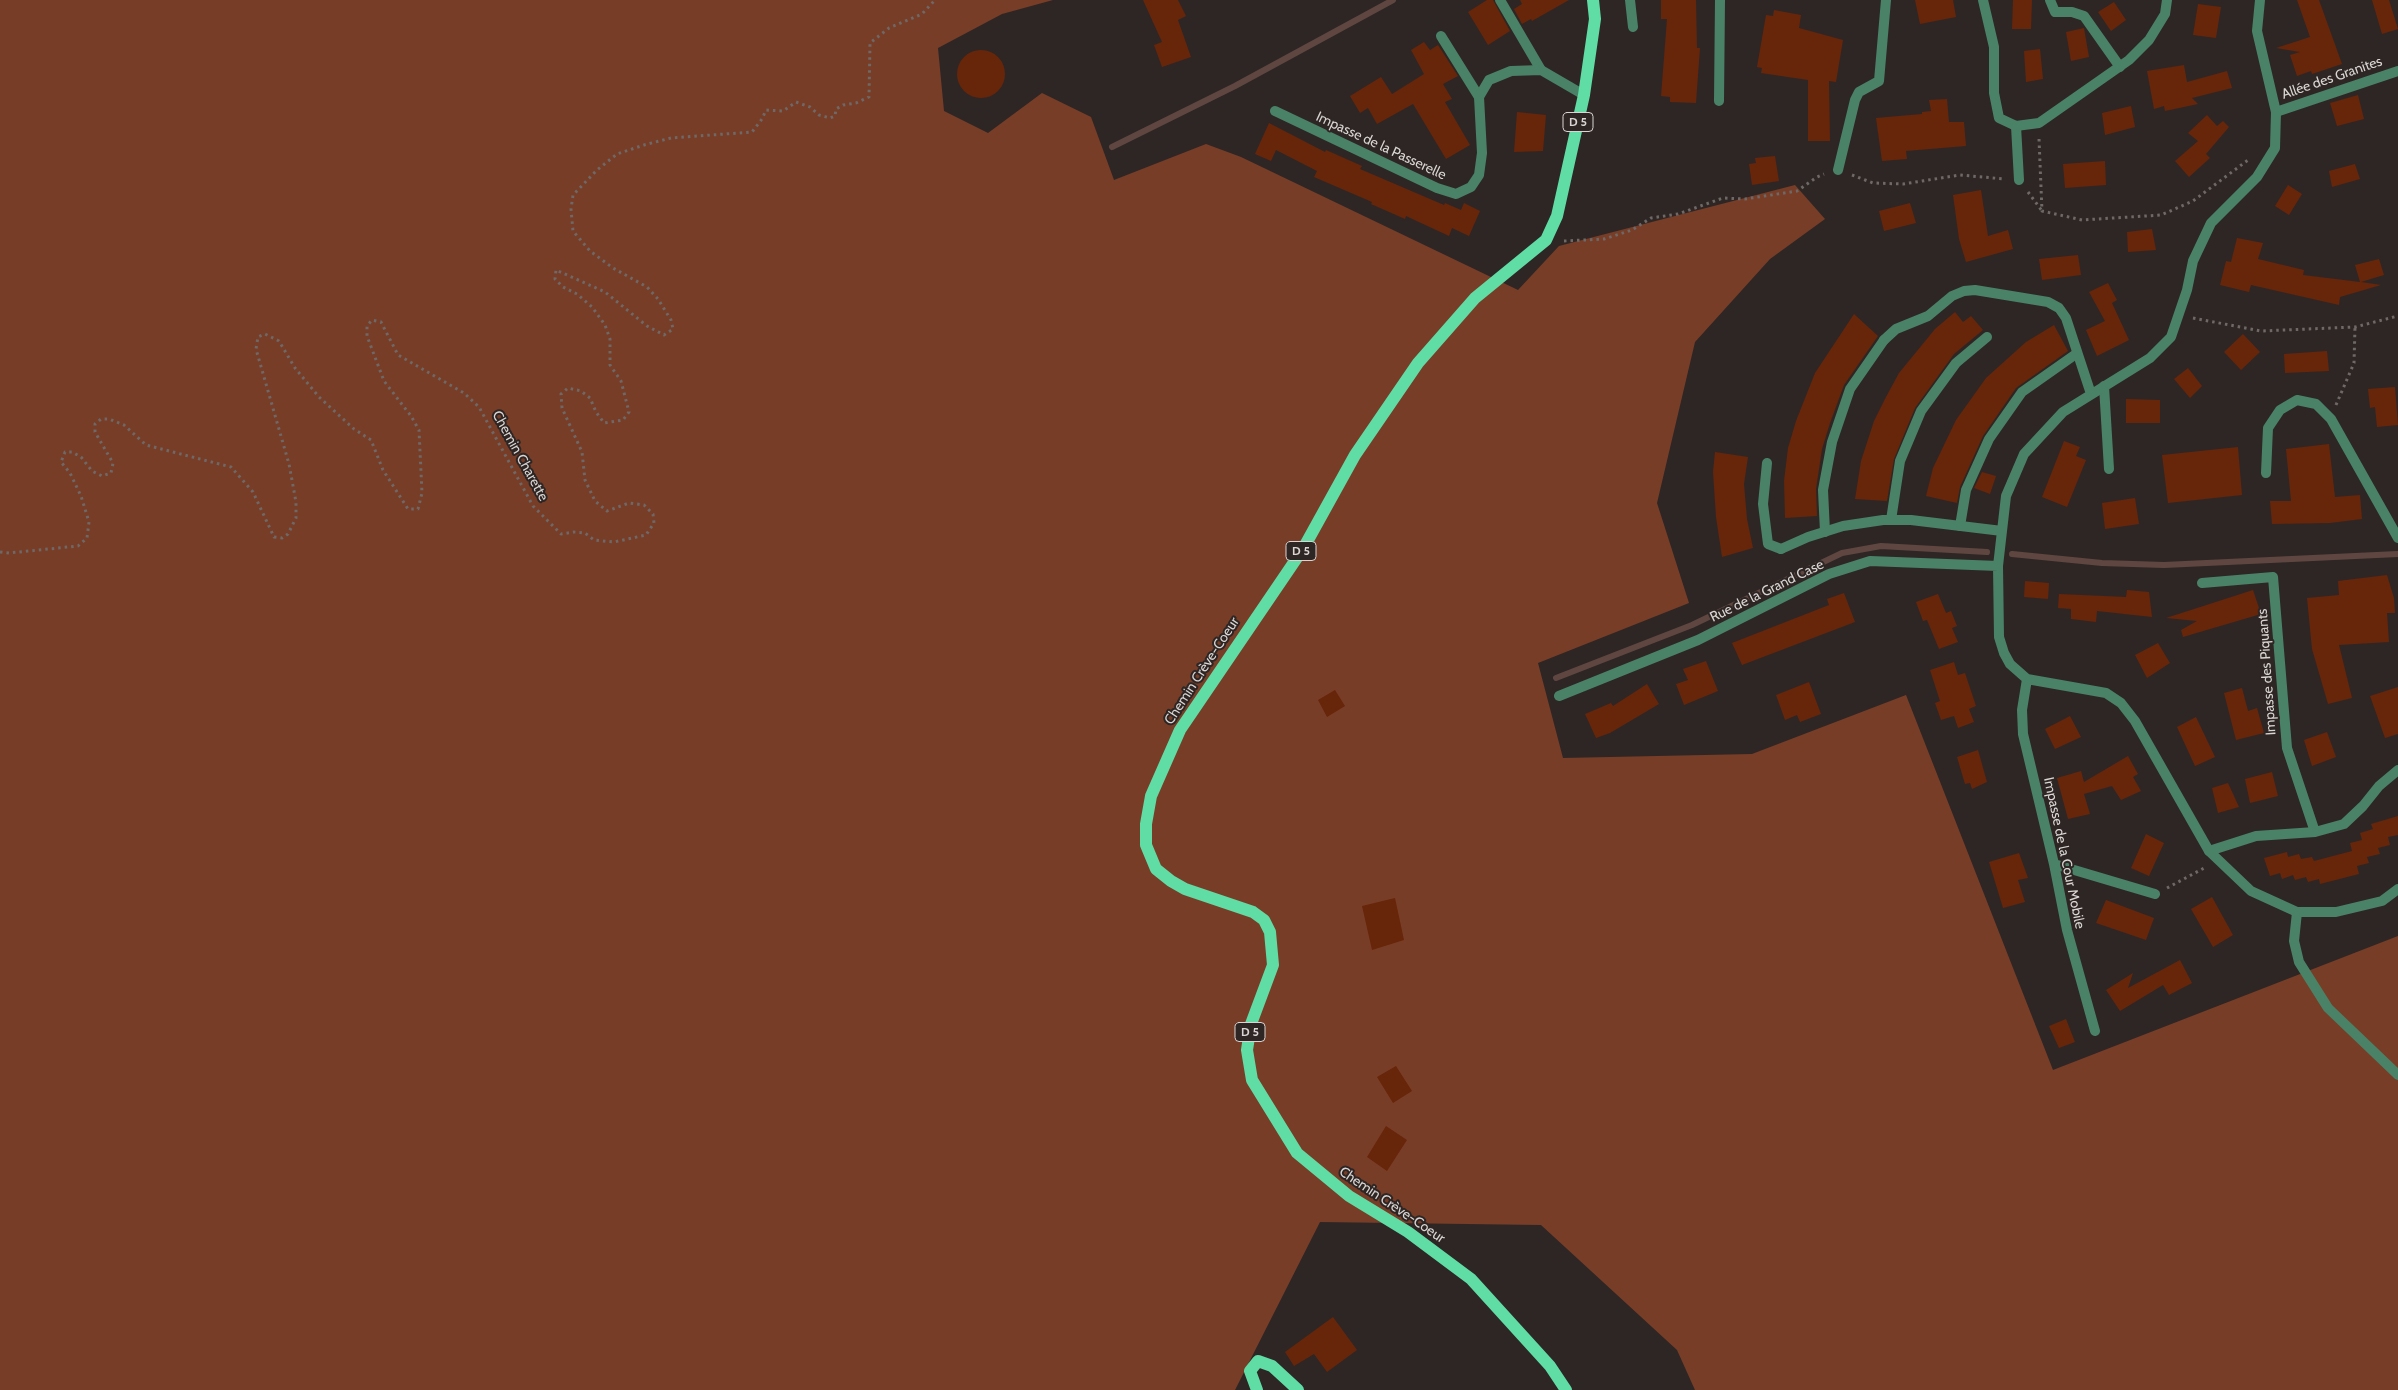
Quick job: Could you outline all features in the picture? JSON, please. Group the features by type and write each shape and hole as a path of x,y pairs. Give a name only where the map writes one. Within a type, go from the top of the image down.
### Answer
{"main road":[{"name":"D 5","path":"1546,240 1557,216 1584,95 1595,19 1593,0"},
{"name":"Chemin Crève-Coeur","path":"1546,240 1475,298 1418,363 1355,455 1303,549 1180,730 1151,796 1146,824 1146,845 1156,869 1171,881 1185,889 1253,912 1264,920 1270,932 1273,965 1251,1024 1248,1050 1252,1080 1297,1153 1349,1196 1408,1232 1471,1279 1550,1366 1566,1390"},
{"path":"1257,1390 1250,1371 1258,1361 1272,1366 1298,1390"}],"street":[{"path":"1500,0 1541,70 1584,95"},
{"path":"1630,0 1633,27"},
{"path":"1719,101 1720,0"},
{"path":"1838,170 1855,100 1859,92 1879,81 1886,0"},
{"path":"1983,0 1994,47 1994,93 1999,118 2016,126 2039,123 2120,67 2148,40 2165,14 2167,0"},
{"path":"2050,0 2055,12 2072,12 2084,16 2120,67"},
{"path":"2260,0 2257,31 2276,112 2275,148 2257,177 2211,223 2193,261 2180,315 2171,337 2157,351 2062,412 2024,454 2006,496 1998,566 1999,637 2010,664 2027,680 2106,693 2120,703 2135,721 2209,850 2218,861 2251,891 2296,912 2336,912 2382,901 2398,889"},
{"path":"1441,36 1479,97 1489,80 1511,71 1541,70"},
{"name":"Allée des Granites","path":"2276,112 2398,71"},
{"name":"Impasse de la Passerelle","path":"1275,111 1438,188 1456,194 1471,187 1479,175 1482,154 1479,97"},
{"path":"2016,126 2018,180"},
{"path":"1825,532 1823,490 1832,442 1850,389 1884,340 1896,329 1928,316 1952,296 1964,291 1975,290 2048,302 2059,308 2071,328 2076,354 2091,394"},
{"path":"1891,520 1900,461 1922,411 1956,363 1987,337"},
{"path":"1960,526 1966,490 1988,439 2022,392 2076,354"},
{"path":"2104,386 2109,469"},
{"path":"2266,473 2268,428 2280,410 2297,400 2316,404 2330,419 2398,538"},
{"path":"1767,464 1763,504 1768,544 1781,549 1843,526 1891,520 2002,531"},
{"name":"Rue de la Grand Case","path":"1559,696 1698,640 1829,574 1870,561 1998,566"},
{"name":"Impasse des Piquants","path":"2202,583 2273,577 2287,748 2315,832"},
{"name":"Impasse de la Cour Mobile","path":"2027,680 2022,710 2023,734 2054,864 2067,930 2095,1030"},
{"path":"2209,850 2256,836 2315,832 2344,824 2364,806 2379,786 2398,770"},
{"path":"2054,864 2155,894"},
{"path":"2296,912 2294,941 2299,962 2328,1008 2398,1074"}],"path":[{"name":"Chemin Charette","path":"0,552 9,553 78,546 87,538 89,522 81,496 70,473 61,462 65,452 72,452 81,457 92,471 102,476 111,473 113,463 95,432 95,424 101,419 109,419 124,425 146,445 231,466 253,492 274,537 282,538 288,534 296,518 296,502 289,464 256,349 258,337 265,334 279,340 295,368 319,397 354,429 370,440 383,470 408,509 418,510 422,493 419,430 411,416 384,381 367,336 366,326 372,320 382,322 398,355 464,393 479,407 533,506 561,534 585,533 594,540 614,542 646,535 654,523 653,514 644,505 630,503 608,511 595,501 585,480 582,452 562,408 561,394 568,388 581,391 590,398 596,412 604,423 623,420 629,412 621,381 610,365 610,339 605,325 592,307 578,294 563,287 555,279 556,270 605,292 647,326 664,336 673,329 671,320 658,299 647,287 613,268 590,251 573,231 571,209 573,195 597,170 617,154 644,145 671,138 752,132 766,110 783,111 796,102 810,108 818,115 830,118 835,116 836,109 843,105 869,97 870,43 889,28 922,14 935,0"},
{"path":"2039,123 2042,211"},
{"path":"1546,240 1604,239 1632,230 1651,218 1678,214 1723,198 1745,199 1797,191 1817,176 1838,170 1873,183 1903,184 1960,175 2018,180 2042,211 2082,220 2161,215 2193,200 2249,159"},
{"path":"2180,315 2261,331 2355,327 2398,316"},
{"path":"2330,419 2354,363 2355,327"},
{"path":"2155,894 2218,861"}],"shaded area":[{"path":"0,0 1053,0 1002,14 938,48 944,111 988,133 1042,93 1091,117 1114,180 1206,144 1241,157 1518,290 1559,246 1795,185 1825,219 1770,259 1695,342 1657,503 1689,603 1538,663 1563,758 1752,754 1906,695 2053,1070 2398,936 2398,1390 1695,1390 1677,1350 1541,1225 1320,1222 1235,1390 0,1390"}],"building":[{"path":"1143,0 1178,0 1186,16 1178,20 1191,57 1162,67 1154,45 1162,42"},
{"path":"1487,0 1493,0 1510,31 1488,45 1468,12"},
{"path":"1520,0 1569,0 1532,21 1531,19 1522,24 1514,9 1522,4"},
{"path":"1661,0 1696,0 1697,48 1700,48 1696,103 1670,102 1670,97 1661,96 1667,19 1661,19"},
{"path":"1915,0 1953,0 1956,17 1920,24"},
{"path":"2013,0 2032,0 2031,29 2012,29"},
{"path":"2297,0 2319,0 2342,64 2312,74 2311,71 2297,76 2290,55 2300,52 2276,48 2310,37"},
{"path":"2372,0 2389,0 2398,29 2382,34"},
{"path":"2114,2 2126,20 2111,31 2098,12"},
{"path":"2198,4 2221,7 2216,38 2193,35"},
{"path":"1774,10 1801,15 1799,28 1843,40 1836,82 1829,81 1830,141 1808,141 1808,80 1761,73 1762,68 1757,67 1766,15 1773,16"},
{"path":"2084,28 2089,57 2071,61 2066,32"},
{"path":"1424,42 1430,50 1438,45 1458,76 1443,84 1452,99 1445,102 1470,145 1446,159 1413,104 1377,124 1368,108 1360,113 1350,96 1381,77 1392,94 1424,74 1411,50"},
{"path":"2040,49 2043,79 2026,82 2024,51"},
{"path":"981,50 990,52 998,57 1003,65 1005,74 1003,83 998,91 990,96 981,98 972,96 964,91 959,83 957,74 959,65 964,57 972,52"},
{"path":"2184,65 2187,82 2227,71 2232,88 2192,98 2198,104 2165,111 2164,106 2154,109 2147,71"},
{"path":"2358,95 2364,119 2337,126 2330,103"},
{"path":"1947,99 1949,122 1964,122 1966,146 1906,151 1907,159 1882,161 1876,118 1922,114 1922,112 1931,111 1929,100"},
{"path":"2131,106 2135,127 2105,135 2102,113"},
{"path":"1517,112 1546,115 1543,151 1514,152"},
{"path":"2207,115 2217,126 2223,121 2229,127 2206,154 2210,158 2189,177 2175,161 2198,141 2188,133"},
{"path":"1269,123 1325,152 1326,150 1362,166 1360,169 1444,205 1445,203 1461,210 1464,203 1480,211 1469,236 1452,228 1449,236 1406,216 1405,219 1371,204 1372,202 1314,177 1317,171 1276,150 1271,161 1255,154"},
{"path":"1775,156 1779,181 1752,185 1749,164 1756,163 1755,158"},
{"path":"2105,161 2106,185 2065,188 2063,164"},
{"path":"2355,164 2360,179 2332,187 2329,171"},
{"path":"2288,185 2302,194 2289,215 2275,206"},
{"path":"1981,190 1988,236 2008,230 2013,249 1966,262 1959,239 1953,195"},
{"path":"1910,203 1916,223 1884,231 1879,211"},
{"path":"2152,229 2156,250 2128,252 2127,232"},
{"path":"2237,238 2263,243 2258,259 2304,270 2303,275 2360,282 2355,265 2379,259 2384,275 2361,282 2381,285 2340,297 2339,305 2251,285 2249,292 2220,285 2226,261 2231,262"},
{"path":"2078,255 2081,275 2042,280 2039,259"},
{"path":"2108,283 2117,300 2112,303 2129,340 2097,356 2086,330 2105,321 2089,292"},
{"path":"1955,312 1963,322 1971,316 1983,330 1954,354 1915,408 1894,459 1887,501 1855,499 1861,461 1874,421 1886,397 1899,373 1935,329"},
{"path":"1854,314 1878,336 1844,385 1830,423 1822,449 1816,489 1817,516 1785,518 1784,481 1788,448 1796,421 1815,373"},
{"path":"2054,325 2068,351 2016,388 1983,436 1960,487 1957,503 1926,496 1933,468 1956,420 1986,378 2026,342"},
{"path":"2243,334 2260,352 2241,370 2224,352"},
{"path":"2327,351 2329,371 2285,373 2284,354"},
{"path":"2188,368 2202,386 2190,398 2174,379"},
{"path":"2395,387 2398,425 2377,427 2375,407 2370,408 2368,389"},
{"path":"2126,399 2160,400 2160,423 2126,423"},
{"path":"2064,441 2080,447 2076,456 2086,460 2067,507 2042,497"},
{"path":"2329,444 2335,497 2360,495 2362,519 2330,523 2272,524 2270,501 2291,501 2286,449"},
{"path":"2238,447 2242,495 2168,503 2162,455"},
{"path":"1715,452 1748,457 1744,484 1747,519 1753,548 1722,557 1716,517 1713,472"},
{"path":"1982,472 1996,476 1990,494 1974,488"},
{"path":"2135,498 2139,524 2105,529 2102,503"},
{"path":"2387,575 2394,598 2395,613 2387,613 2389,642 2339,645 2352,698 2328,704 2312,649 2307,598 2339,595 2338,581"},
{"path":"2025,581 2049,583 2048,599 2024,597"},
{"path":"2127,590 2149,592 2152,617 2097,611 2096,622 2071,619 2071,609 2058,608 2059,594 2126,597"},
{"path":"2253,590 2261,614 2183,637 2181,630 2197,621 2166,618"},
{"path":"1844,593 1855,622 1742,665 1732,643 1829,605 1827,599"},
{"path":"1938,594 1946,613 1951,611 1957,626 1952,628 1958,642 1939,649 1927,620 1923,621 1916,602"},
{"path":"2158,643 2170,663 2147,678 2135,655"},
{"path":"1706,661 1718,691 1684,705 1676,684 1688,680 1683,669"},
{"path":"1954,662 1958,675 1965,673 1976,706 1969,709 1974,722 1958,728 1954,716 1941,720 1935,703 1940,701 1930,670"},
{"path":"1809,682 1821,714 1800,722 1797,715 1785,720 1776,695"},
{"path":"1647,684 1659,704 1610,733 1596,738 1585,714 1611,703 1613,706"},
{"path":"2398,687 2398,734 2385,738 2370,696"},
{"path":"2242,688 2248,711 2257,708 2264,733 2236,740 2224,693"},
{"path":"1335,690 1345,706 1327,717 1318,700"},
{"path":"2070,716 2081,737 2055,749 2045,729"},
{"path":"2196,717 2215,757 2195,766 2177,727"},
{"path":"2327,732 2336,757 2312,766 2304,740"},
{"path":"1978,750 1987,782 1972,789 1970,783 1965,784 1957,757"},
{"path":"2128,756 2138,774 2133,777 2141,791 2121,800 2112,786 2084,794 2090,814 2068,819 2057,778 2081,771 2084,782"},
{"path":"2272,772 2278,796 2250,803 2245,779"},
{"path":"2228,783 2239,807 2218,813 2212,788"},
{"path":"2398,816 2398,835 2388,837 2390,845 2378,848 2380,854 2367,857 2369,863 2357,866 2359,874 2320,884 2319,879 2308,882 2306,877 2295,880 2293,875 2282,879 2280,873 2270,876 2264,858 2287,852 2288,857 2299,854 2301,859 2312,857 2314,861 2352,851 2350,843 2362,840 2360,833 2373,829 2371,824"},
{"path":"2146,834 2164,843 2149,876 2131,868"},
{"path":"2019,853 2028,878 2018,880 2025,902 2003,908 1989,862"},
{"path":"2212,897 2233,935 2213,947 2191,909"},
{"path":"1395,898 1404,940 1372,950 1362,906"},
{"path":"2106,900 2154,918 2146,940 2096,923"},
{"path":"2180,960 2192,983 2169,995 2163,985 2120,1011 2106,990 2133,973 2128,988"},
{"path":"2066,1019 2075,1042 2059,1048 2049,1026"},
{"path":"1396,1066 1412,1091 1393,1103 1377,1077"},
{"path":"1386,1126 1407,1140 1387,1171 1367,1157"},
{"path":"1333,1317 1357,1350 1327,1372 1314,1354 1294,1366 1285,1352"}],"waterway":[{"path":"1112,147 1235,86 1393,0"},
{"path":"1556,678 1692,625 1842,553 1881,546 1987,552"},
{"path":"2012,554 2102,563 2164,565 2398,554"}]}
